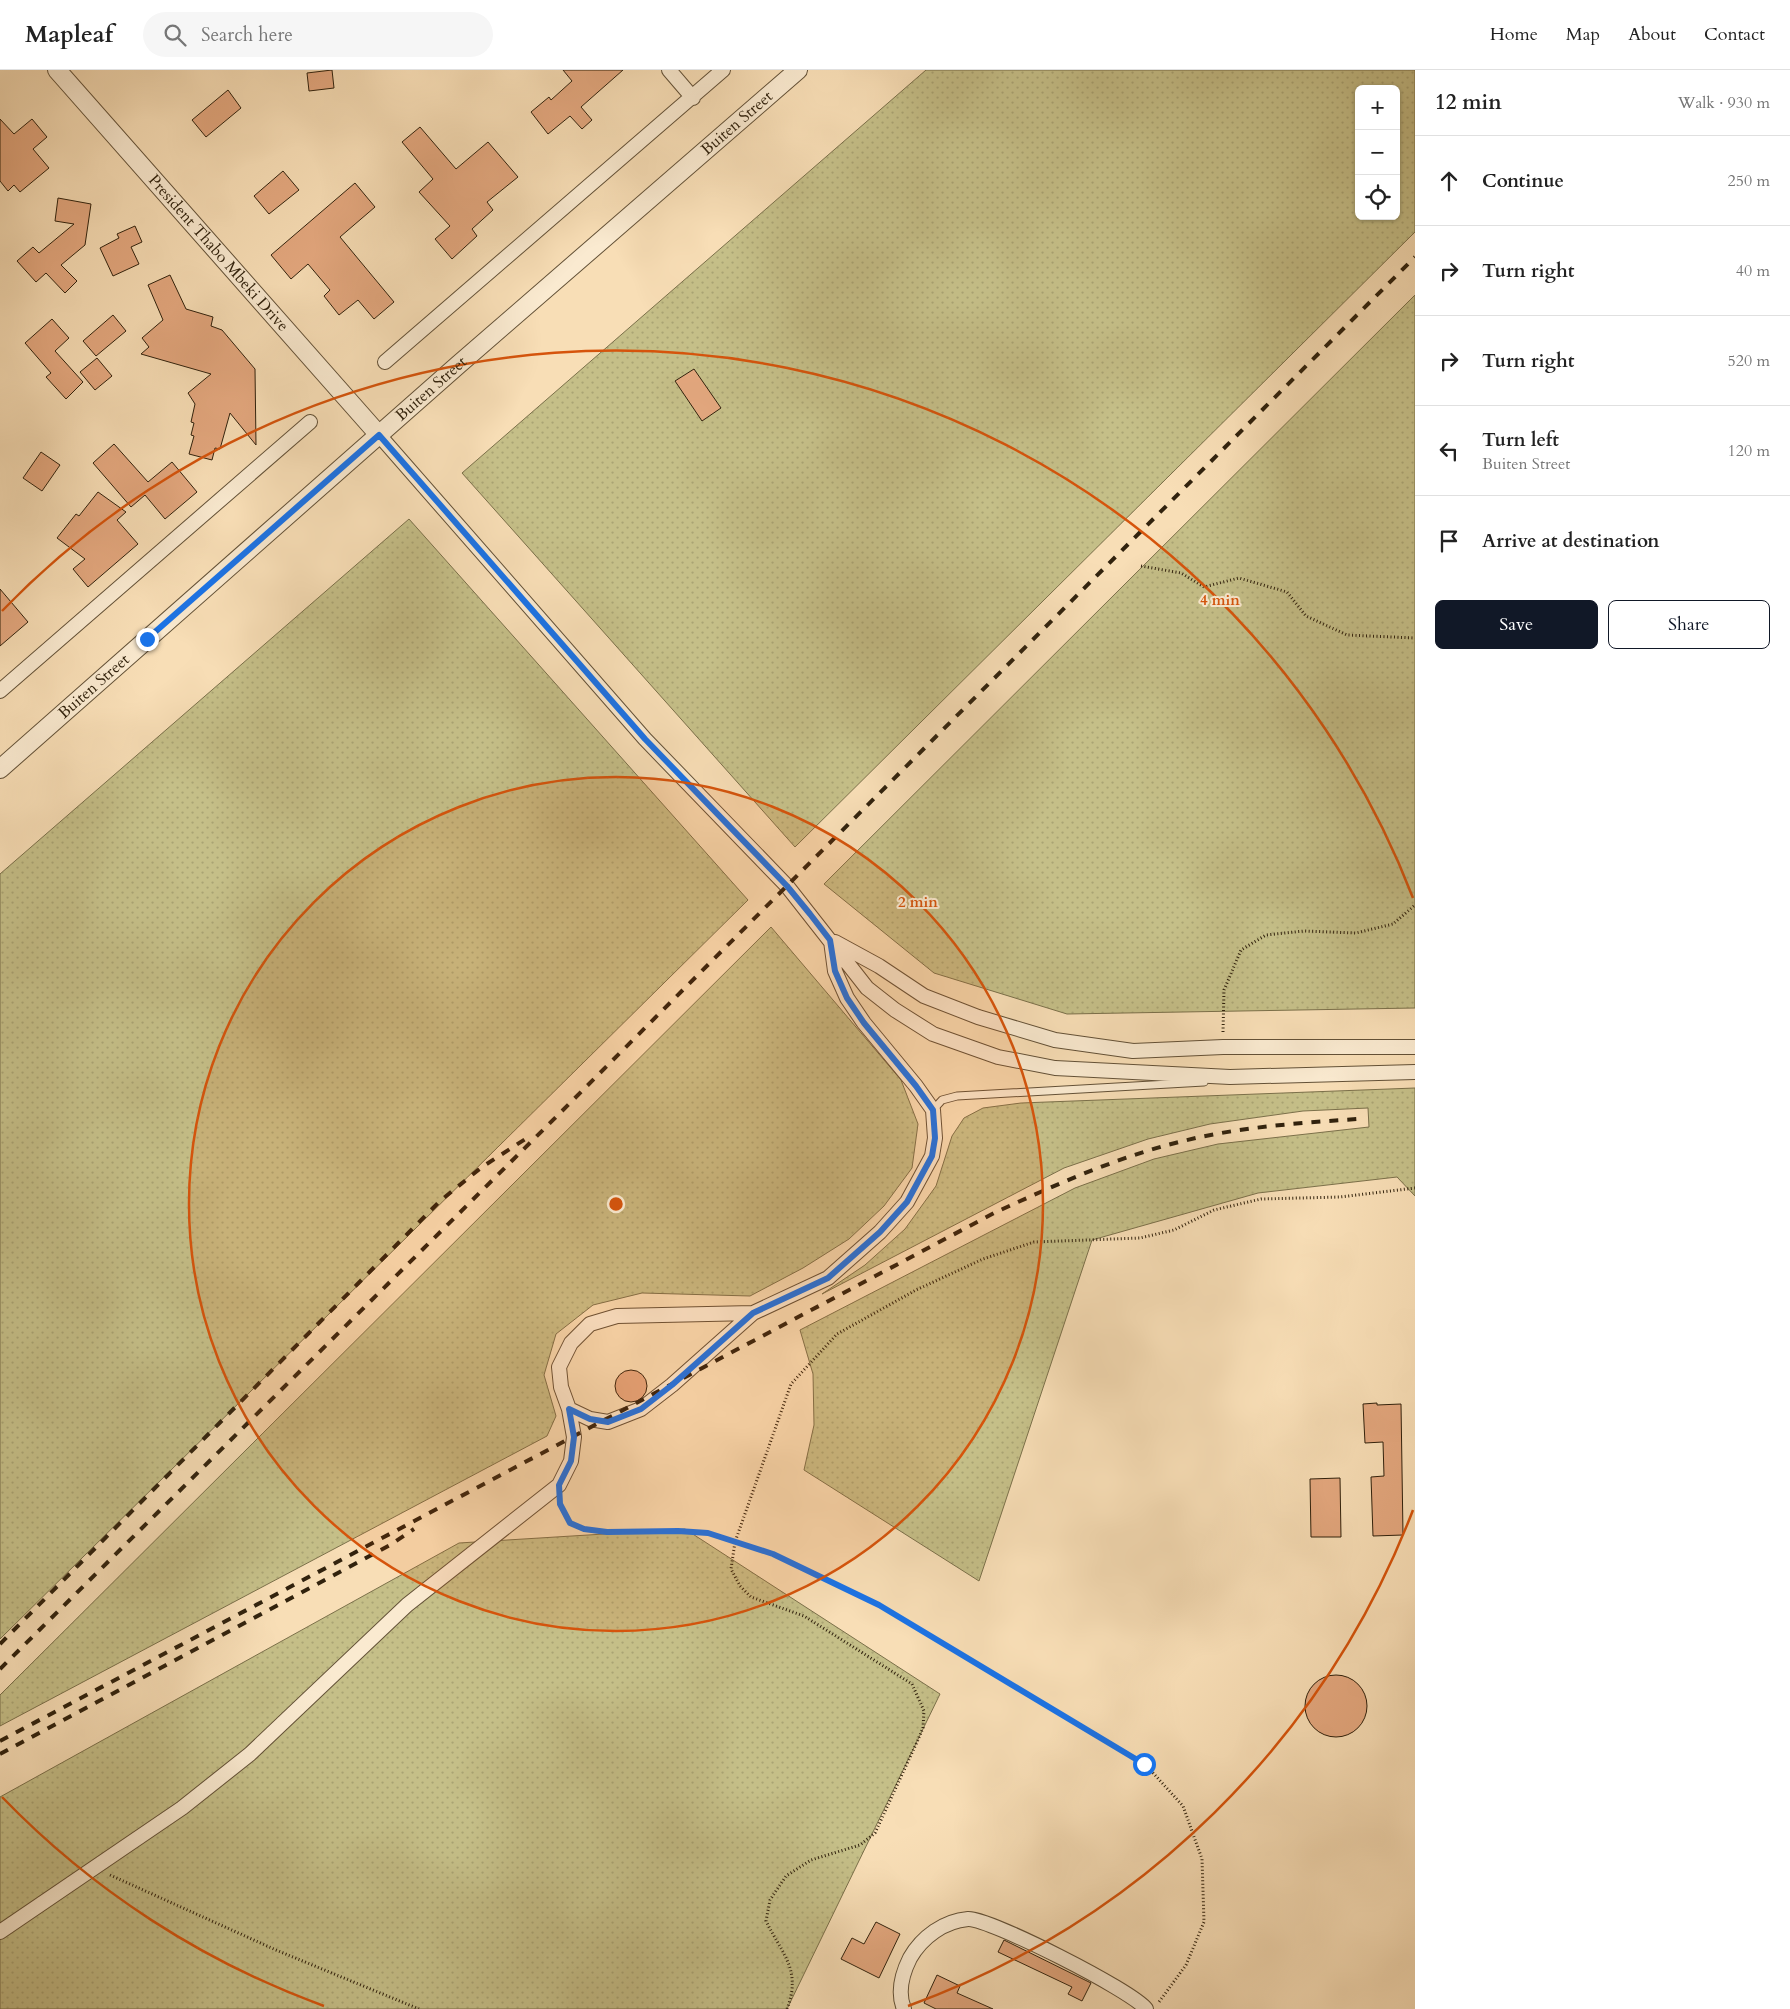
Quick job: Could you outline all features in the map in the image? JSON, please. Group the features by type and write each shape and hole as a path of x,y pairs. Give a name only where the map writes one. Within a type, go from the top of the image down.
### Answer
{"street":[{"name":"President Thabo Mbeki Drive","path":"57,70 307,356 379,435"},
{"path":"669,70 693,98"},
{"path":"386,362 693,98 723,70"},
{"name":"Buiten Street","path":"0,769 379,435 798,70"},
{"path":"0,691 310,422"},
{"path":"379,435 645,739 787,886 867,988 895,1010 933,1034 998,1058 1054,1068 1230,1078 1415,1072"},
{"path":"830,940 879,966 924,996 1023,1031 1055,1040 1134,1051 1223,1047 1415,1047"},
{"path":"569,1409 590,1419 608,1422 641,1409 672,1385 753,1313 828,1278 880,1232 902,1208 932,1156 935,1138 933,1110 916,1086 864,1023 847,998 835,971 830,940"},
{"path":"0,1932 182,1808 250,1754 407,1604 559,1485 571,1461 574,1437 569,1409 561,1387 559,1366 570,1343 590,1324 617,1316 753,1313"},
{"path":"904,2009 901,2001 901,1986 912,1956 929,1935 947,1924 969,1919 993,1925 1120,1988 1146,2009"}],"lane":[{"path":"933,1110 942,1100 957,1096 1346,1073"}],"path":[{"path":"1141,566 1181,573 1204,586 1239,578 1287,592 1306,616 1347,635 1415,638"},
{"path":"1223,1047 1224,990 1241,950 1266,935 1304,931 1356,934 1393,924 1415,905"},
{"path":"787,2009 794,1979 788,1959 766,1921 770,1900 786,1876 811,1860 860,1845 875,1833 918,1742 923,1728 924,1711 912,1684 804,1616 776,1604 751,1597 740,1586 731,1568 735,1542 790,1384 837,1334 916,1290 983,1259 1034,1242 1140,1238 1174,1230 1214,1210 1261,1199 1340,1197 1415,1188"},
{"path":"559,1485 560,1504 570,1523 584,1529 607,1532 678,1531 708,1533 773,1554 879,1605 1144,1764 1184,1806 1202,1859 1204,1922 1186,1966 1155,2009"},
{"path":"93,1868 276,1950 419,2009"}],"shaded area":[{"path":"926,70 1415,70 1415,232 795,847 462,473"},
{"path":"1415,295 1415,1008 1067,1014 934,973 824,884"},
{"path":"409,519 748,900 0,1639 0,874"},
{"path":"771,927 901,1080 918,1124 912,1168 884,1206 849,1239 803,1268 750,1296 642,1293 593,1305 556,1334 544,1375 556,1416 547,1436 0,1726 0,1695"},
{"path":"1415,1088 1415,1196 1397,1177 1258,1193 1092,1240 979,1581 804,1470 814,1425 813,1374 800,1330 1075,1188 1154,1159 1218,1144 1369,1127 1368,1108 1303,1111 1210,1124 1148,1139 1064,1168 822,1294 865,1265 905,1229 936,1186 952,1136 964,1118 983,1108 1021,1103"},
{"path":"685,1529 940,1694 787,2009 0,2009 0,1797 459,1543"}],"building":[{"path":"332,70 334,88 309,91 307,73"},
{"path":"563,70 623,70 581,107 592,120 582,129 570,116 548,134 531,112 549,97 551,100 572,81"},
{"path":"228,90 241,108 206,137 192,120"},
{"path":"0,119 14,134 32,119 47,137 33,149 49,168 20,192 14,185 8,191 0,181"},
{"path":"420,127 456,169 488,142 518,177 487,202 493,210 472,229 477,236 452,259 435,239 450,226 419,192 433,179 402,142"},
{"path":"283,171 299,190 269,214 254,196"},
{"path":"355,183 375,207 340,237 394,302 374,319 358,300 339,315 324,296 330,290 308,264 291,279 271,255"},
{"path":"58,198 91,204 85,245 61,265 77,281 65,293 46,273 36,282 17,261 33,247 39,253 74,224 55,221"},
{"path":"135,226 142,242 131,247 139,264 113,276 100,248 119,238 117,234"},
{"path":"170,275 186,309 213,317 211,326 222,330 255,369 256,445 230,413 220,449 215,448 212,460 189,454 194,436 191,435 194,423 191,422 195,404 188,393 211,374 141,354 149,347 142,338 163,320 148,285"},
{"path":"113,315 126,331 96,356 83,341"},
{"path":"52,319 69,338 55,351 83,382 66,399 46,377 51,373 25,343"},
{"path":"97,358 112,376 95,390 80,372"},
{"path":"694,369 721,408 702,421 675,381"},
{"path":"114,444 148,482 172,462 197,492 165,519 145,495 131,507 93,463"},
{"path":"41,452 60,465 42,491 23,478"},
{"path":"98,492 126,512 117,520 138,544 88,587 73,569 85,559 57,538 76,514 79,516"},
{"path":"0,589 28,622 0,646"},
{"path":"631,1370 637,1371 642,1375 646,1380 646,1392 642,1397 637,1401 631,1402 625,1401 620,1397 616,1392 615,1386 616,1380 620,1375 625,1371"},
{"path":"1377,1403 1377,1405 1401,1404 1403,1535 1373,1536 1371,1477 1384,1476 1383,1442 1365,1443 1363,1404"},
{"path":"1340,1478 1341,1537 1311,1537 1310,1479"},
{"path":"1336,1675 1353,1680 1358,1684 1362,1689 1367,1706 1362,1723 1358,1728 1353,1732 1336,1737 1319,1732 1314,1728 1310,1723 1305,1706 1310,1689 1314,1684 1319,1680"},
{"path":"876,1922 900,1934 879,1978 841,1959 852,1938 864,1944"},
{"path":"1004,1940 1091,1983 1082,2001 1068,1994 1072,1987 998,1952"},
{"path":"937,1975 960,1986 957,1993 993,2009 936,2009 924,2003"}],"railway":[{"path":"0,1669 549,1124 1415,257"},
{"path":"0,1741 994,1213 1110,1163 1183,1141 1248,1129 1357,1119"},
{"path":"0,1644 440,1201 482,1167 530,1136"},
{"path":"0,1754 390,1545 414,1529"}],"route":[{"path":"147,639 379,435 645,739 787,886 830,940 835,971 847,998 884,1050 916,1086 933,1110 935,1138 932,1156 907,1202 880,1232 828,1278 753,1313 672,1385 641,1409 608,1422 603,1422 590,1419 569,1409 574,1437 571,1461 559,1485 560,1504 570,1523 584,1529 607,1532 678,1531 708,1533 773,1554 879,1605 1144,1764"}]}
